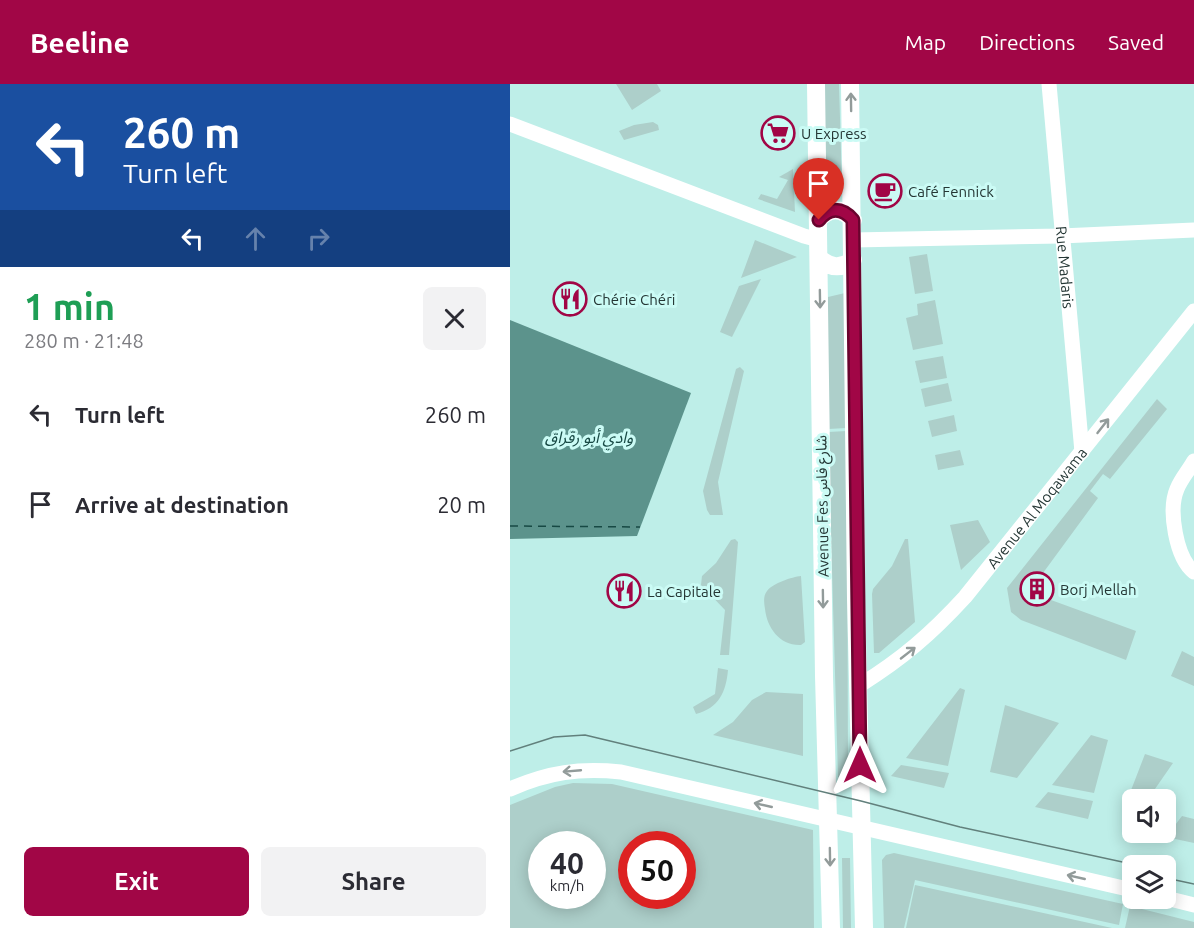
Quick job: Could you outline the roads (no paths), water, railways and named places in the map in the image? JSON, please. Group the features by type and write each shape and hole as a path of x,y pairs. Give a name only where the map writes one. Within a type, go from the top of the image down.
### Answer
{"main road":[{"name":"Avenue Fes شارع فاس","path":"816,84 831,928"},
{"path":"850,84 856,599 860,685 864,928"},
{"path":"819,220 824,213 840,210 847,213 853,220"},
{"path":"819,249 826,265 836,267 853,260"}],"street":[{"name":"Rue Madaris","path":"1049,84 1082,452"},
{"path":"510,124 804,236 819,249"},
{"path":"853,240 1061,236 1194,230"},
{"name":"Avenue Al Moqawama","path":"860,685 908,653 965,597 1194,311"},
{"path":"1194,461 1177,489 1174,505 1175,526 1181,556 1186,566 1194,572"},
{"path":"510,789 534,779 562,772 621,772 1122,888"},
{"path":"1176,900 1194,904"}],"water":[{"name":"وادي أبو رقراق","path":"510,320 691,393 637,536 510,539"}],"tram line":[{"path":"510,751 554,737 585,735 960,827 1122,862"},
{"path":"1176,880 1194,884"}],"place":[{"name":"U Express","path":"778,133"},
{"name":"Café Fennick","path":"885,191"},
{"name":"Chérie Chéri","path":"570,299"},
{"name":"Borj Mellah","path":"1037,589"},
{"name":"La Capitale","path":"624,591"}]}
